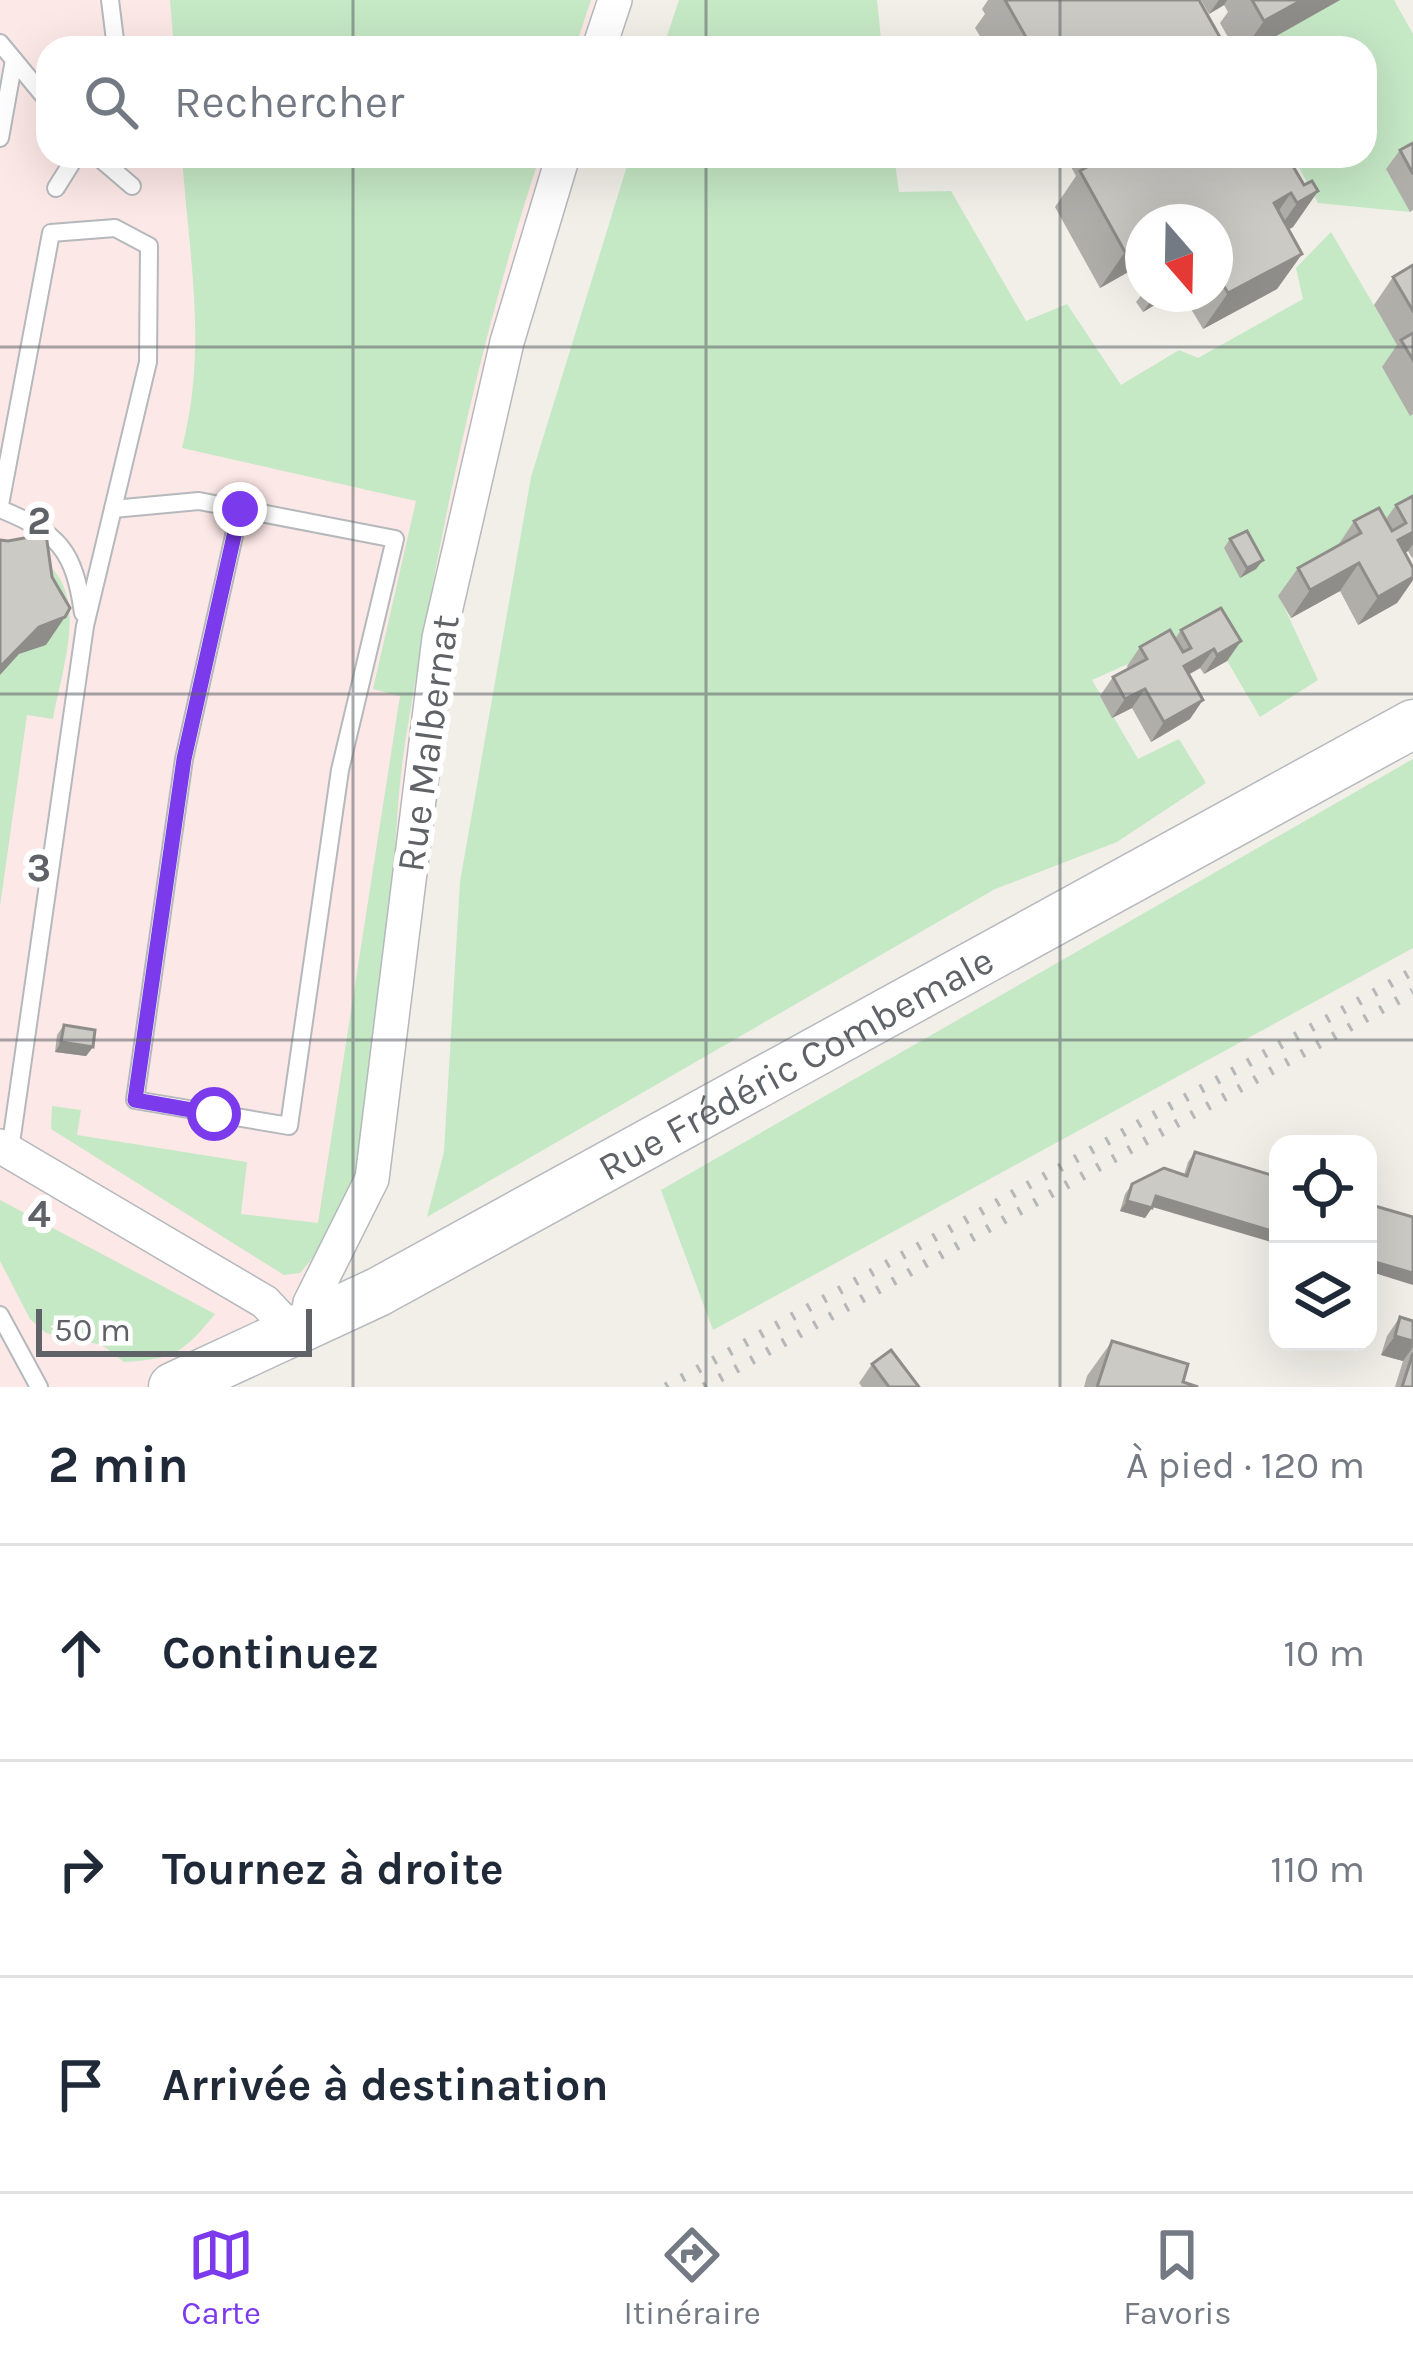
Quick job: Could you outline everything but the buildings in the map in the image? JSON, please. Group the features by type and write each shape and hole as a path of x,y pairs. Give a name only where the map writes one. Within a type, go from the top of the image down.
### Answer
{"street":[{"path":"603,36 615,0"},
{"name":"Rue Malbernat","path":"300,1331 372,1179 382,1127 417,783 440,638 470,484 560,168"},
{"name":"Rue Frédéric Combemale","path":"173,1387 300,1331 1413,724"},
{"path":"5,1148 265,1302 300,1331"}],"lane":[{"path":"110,0 114,36"},
{"path":"0,43 36,87"},
{"path":"0,138 14,60"},
{"path":"56,188 68,168"},
{"path":"111,168 132,186"},
{"path":"5,1148 85,626 148,362 149,246 115,228 91,226 51,233 0,507 44,527 76,566 85,626"},
{"path":"113,509 199,500 394,539 340,770 290,1126 135,1100 184,759 240,509"},
{"path":"0,1316 39,1387"}],"shaded area":[{"path":"0,0 615,0 603,36 36,36 36,168 560,168 470,485 383,1127 299,1327 166,1387 0,1387"}],"green space":[{"path":"170,0 591,0 579,36 173,36"},
{"path":"679,0 877,0 881,36 667,36"},
{"path":"1340,0 1394,0 1413,34 1413,154 1387,170 1410,212 1318,203 1299,168 1377,168 1377,36 1276,36"},
{"path":"183,168 536,168 478,373 417,669 398,804 383,1022 373,1095 357,1164 334,1224 300,1273 284,1275 51,1129 52,1106 81,1110 77,1135 247,1162 241,1214 318,1223 400,696 373,689 416,501 182,448 194,374 192,267"},
{"path":"626,168 896,168 899,192 951,191 1026,321 1067,304 1121,385 1179,350 1198,358 1303,299 1296,268 1331,232 1403,355 1382,368 1413,414 1413,513 1279,596 1318,680 1260,717 1208,628 1092,680 1138,759 1179,739 1206,783 1117,842 995,889 427,1217 444,1152 460,882 531,477"},
{"path":"41,560 66,591 69,633 53,719 27,715 0,906 0,675"},
{"path":"1413,759 1413,948 713,1330 661,1190"},
{"path":"0,1200 215,1314 176,1352 141,1361 124,1362 102,1345 46,1333 30,1319 0,1261"}],"railway":[{"path":"666,1387 1413,971"},
{"path":"704,1387 1413,992"}],"route":[{"path":"214,1114 135,1100 184,759 240,509"}]}
